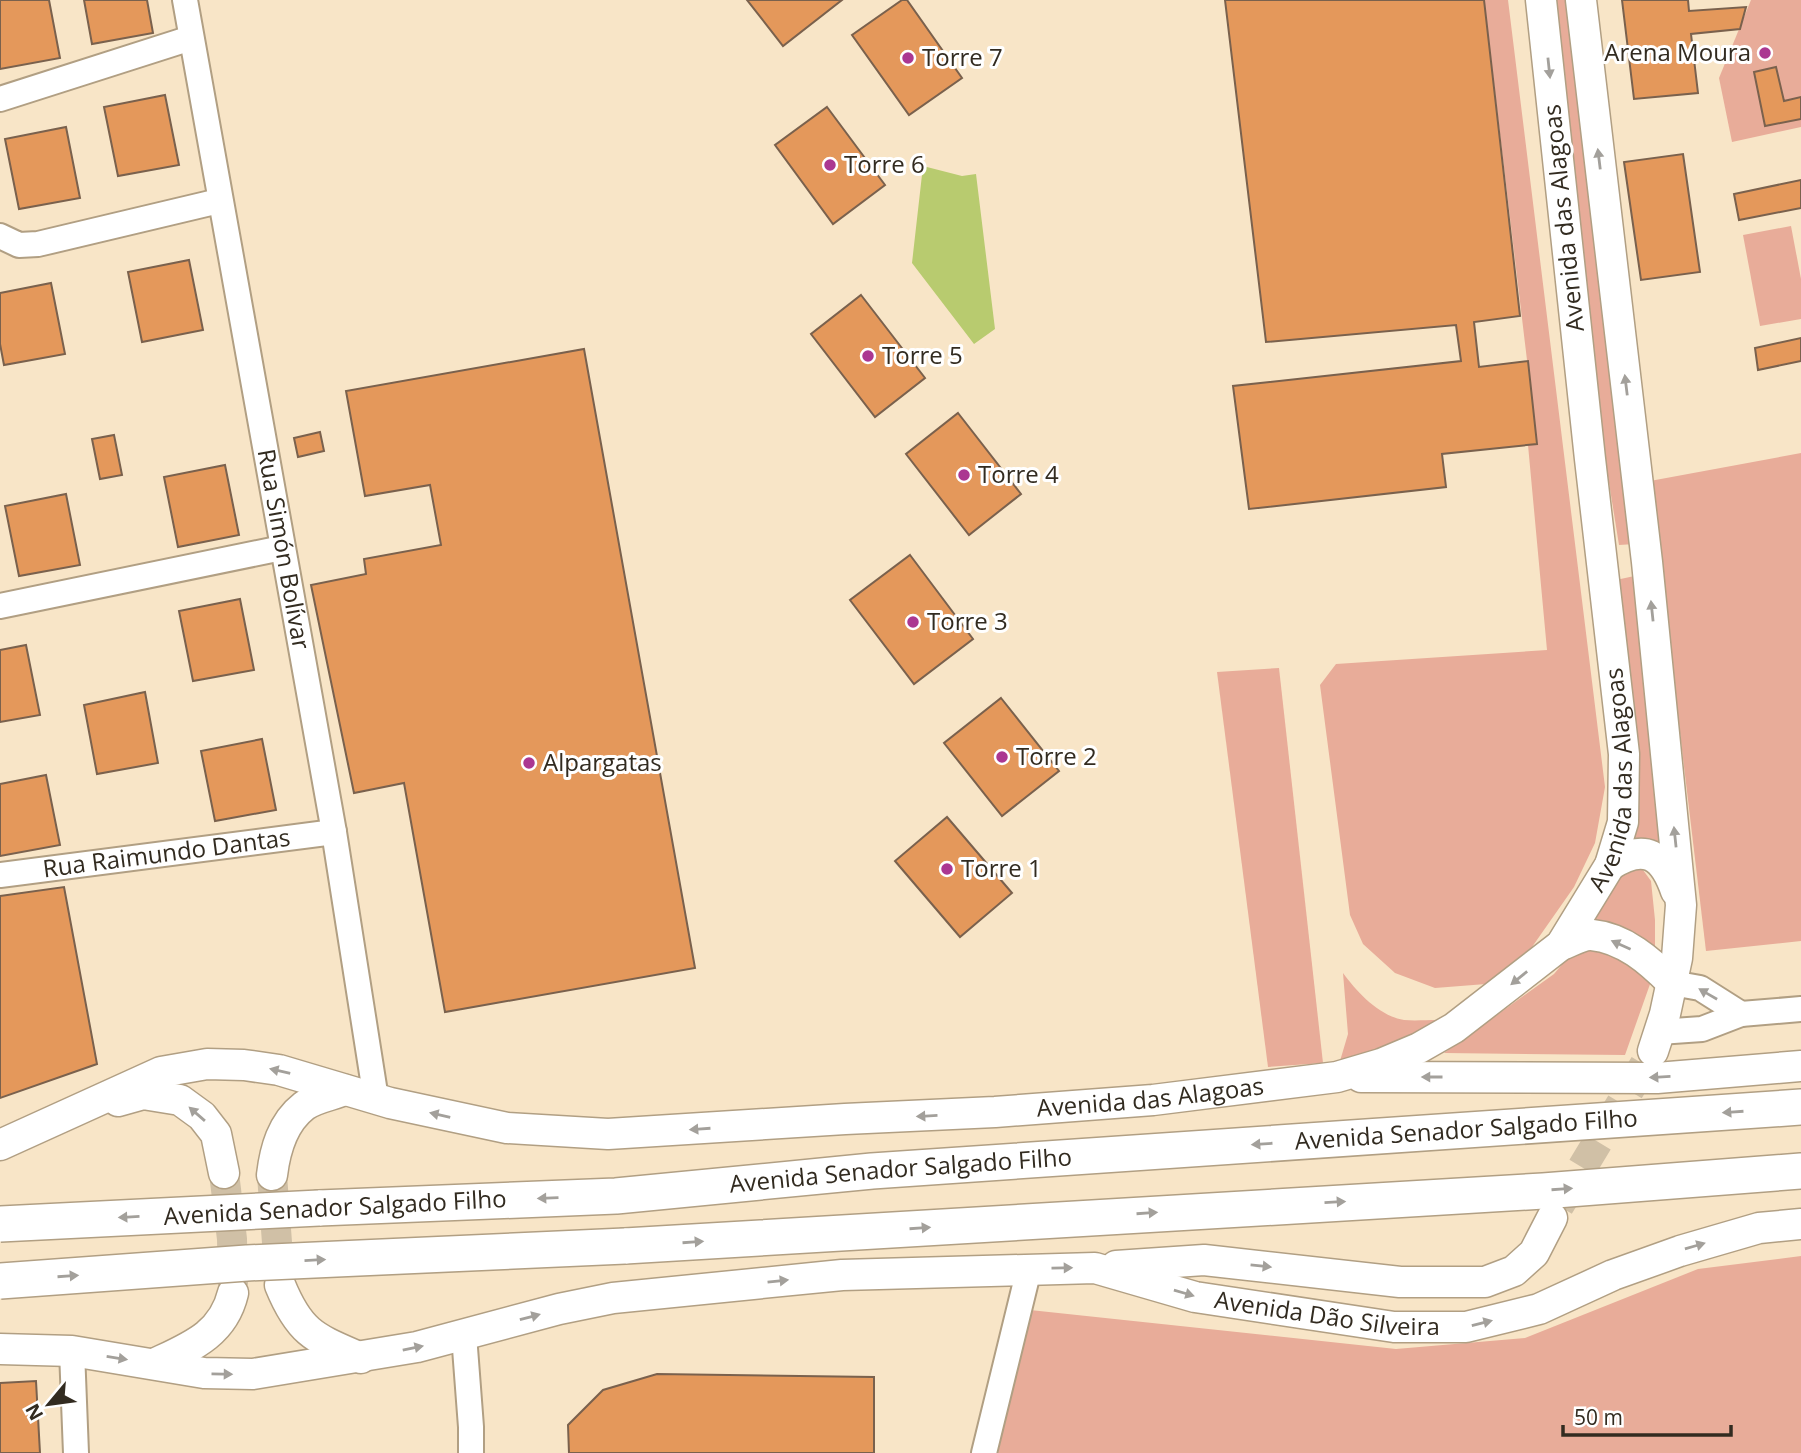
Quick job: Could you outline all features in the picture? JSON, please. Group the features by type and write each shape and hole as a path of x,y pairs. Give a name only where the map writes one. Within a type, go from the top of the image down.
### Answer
{"highway":[{"name":"Avenida Senador Salgado Filho","path":"0,1224 616,1196 872,1171 1801,1107"},
{"name":"Avenida Senador Salgado Filho","path":"0,1281 247,1263 625,1246 1543,1191 1801,1171"}],"main road":[{"name":"Avenida das Alagoas","path":"376,1099 446,1117 507,1128 608,1134 995,1112 1153,1100 1336,1077 1393,1058 1454,1028 1561,945 1610,865 1623,822 1625,754 1590,459 1541,0"},
{"name":"Avenida das Alagoas","path":"1580,0 1647,562 1681,905 1677,958 1665,1014 1656,1041"},
{"path":"1590,459 1612,542 1618,552 1630,562 1647,562"},
{"path":"1610,865 1625,855 1637,852 1655,857 1672,881 1681,905"},
{"path":"1561,945 1590,934 1620,943 1649,960 1672,983"},
{"path":"0,1144 161,1072 207,1064 279,1070 376,1099"},
{"name":"Avenida Senador Salgado Filho","path":"1336,1077 1657,1078 1801,1066"},
{"path":"272,1175 276,1148 289,1123 304,1105 345,1090"},
{"path":"68,1115 143,1094 180,1100 202,1116 216,1134 224,1173"},
{"path":"1095,1268 1204,1260 1400,1282 1485,1282 1514,1271 1534,1253 1552,1218"},
{"name":"Avenida Dão Silveira","path":"464,1335 559,1309 613,1298 842,1275 1095,1268 1195,1297 1394,1328 1466,1327 1539,1309 1613,1275 1680,1251 1759,1228 1801,1224"},
{"path":"280,1285 290,1309 303,1328 318,1339 361,1357"},
{"path":"154,1364 194,1345 220,1324 229,1311 233,1293"},
{"path":"0,1349 72,1351 204,1373 253,1374 417,1347 464,1335"}],"street":[{"name":"Rua Simón Bolívar","path":"185,0 334,832 376,1099"},
{"path":"0,99 191,38"},
{"path":"0,236 19,245 38,244 219,201"},
{"path":"0,606 282,548"},
{"name":"Rua Raimundo Dantas","path":"0,875 334,832"},
{"path":"1672,983 1700,988 1741,1014"},
{"path":"1656,1041 1702,1029 1741,1014 1801,1009"},
{"path":"984,1453 1029,1269"},
{"path":"464,1335 471,1453"},
{"path":"72,1351 76,1453"}],"shaded area":[{"path":"1484,0 1508,0 1605,787 1595,843 1574,887 1532,947 1486,984 1435,988 1395,973 1363,944 1350,915 1320,685 1336,664 1547,650 1528,445 1537,444"},
{"path":"1550,0 1573,0 1635,544 1619,545 1606,464 1597,449"},
{"name":"Arena Moura","path":"1751,0 1801,0 1801,127 1732,142 1719,78"},
{"path":"923,166 962,176 976,174 995,329 974,344 912,263"},
{"path":"1791,226 1801,279 1801,319 1760,326 1743,235"},
{"path":"1801,453 1801,941 1706,951 1650,481"},
{"path":"1639,575 1661,849 1631,838 1616,580"},
{"path":"1279,668 1323,1063 1268,1067 1217,672"},
{"path":"1638,863 1651,881 1655,920 1655,970 1625,1055 1444,1053 1554,974 1574,950 1625,866"},
{"path":"1343,973 1362,995 1386,1014 1404,1020 1437,1020 1401,1045 1340,1061 1348,1034"},
{"path":"1801,1256 1801,1453 998,1453 1030,1310 1396,1349 1525,1338 1698,1269"}],"building":[{"path":"0,0 49,0 60,58 0,69"},
{"path":"84,0 147,0 153,33 92,44"},
{"path":"747,0 842,0 783,46"},
{"name":"Torre 7","path":"902,0 907,0 962,78 909,115 852,35"},
{"path":"1225,0 1484,0 1520,316 1474,322 1479,367 1528,361 1537,444 1442,454 1446,487 1249,509 1233,386 1461,361 1456,325 1266,342"},
{"path":"1622,0 1688,0 1689,11 1746,7 1740,29 1691,34 1698,93 1634,99"},
{"path":"1776,67 1784,101 1801,97 1801,119 1765,126 1754,72"},
{"path":"165,95 179,165 118,176 104,107"},
{"name":"Torre 6","path":"827,107 885,185 833,224 775,145"},
{"path":"66,127 80,198 19,209 5,139"},
{"path":"1683,154 1700,272 1641,280 1624,162"},
{"path":"1801,180 1801,208 1739,220 1734,194"},
{"path":"189,260 203,330 142,342 128,272"},
{"path":"51,283 65,354 4,365 0,344 0,293"},
{"name":"Torre 5","path":"861,295 925,378 875,417 811,334"},
{"path":"1801,338 1801,361 1758,370 1755,348"},
{"name":"Alpargatas","path":"584,349 695,968 445,1012 404,783 354,793 311,585 366,574 364,559 441,545 430,485 365,496 346,391"},
{"name":"Torre 4","path":"958,413 1021,494 969,535 906,454"},
{"path":"320,432 324,451 298,457 294,438"},
{"path":"114,435 122,475 100,479 92,439"},
{"path":"225,465 239,535 178,547 164,477"},
{"path":"66,494 80,565 19,576 5,506"},
{"name":"Torre 3","path":"910,555 973,639 914,684 850,600"},
{"path":"240,599 254,670 193,681 179,611"},
{"path":"26,645 40,715 0,722 0,650"},
{"path":"145,692 158,763 97,774 84,705"},
{"name":"Torre 2","path":"1001,698 1059,771 1002,816 944,743"},
{"path":"262,739 276,810 215,821 201,751"},
{"path":"46,775 60,845 0,856 0,784"},
{"name":"Torre 1","path":"947,817 1012,893 960,937 895,861"},
{"path":"64,887 97,1064 0,1098 0,896"},
{"path":"657,1374 874,1377 874,1453 569,1453 568,1425 603,1390"},
{"path":"36,1381 40,1453 0,1453 0,1383"}],"tunnel":[{"path":"1559,1206 1648,1059"},
{"path":"224,1173 232,1239 233,1285"},
{"path":"272,1175 280,1283"}],"place":[{"name":"Arena Moura","path":"1765,53"},
{"name":"Torre 7","path":"908,58"},
{"name":"Torre 6","path":"830,165"},
{"name":"Torre 5","path":"868,356"},
{"name":"Torre 4","path":"964,475"},
{"name":"Torre 3","path":"913,622"},
{"name":"Torre 2","path":"1002,757"},
{"name":"Alpargatas","path":"529,763"},
{"name":"Torre 1","path":"947,869"}]}
